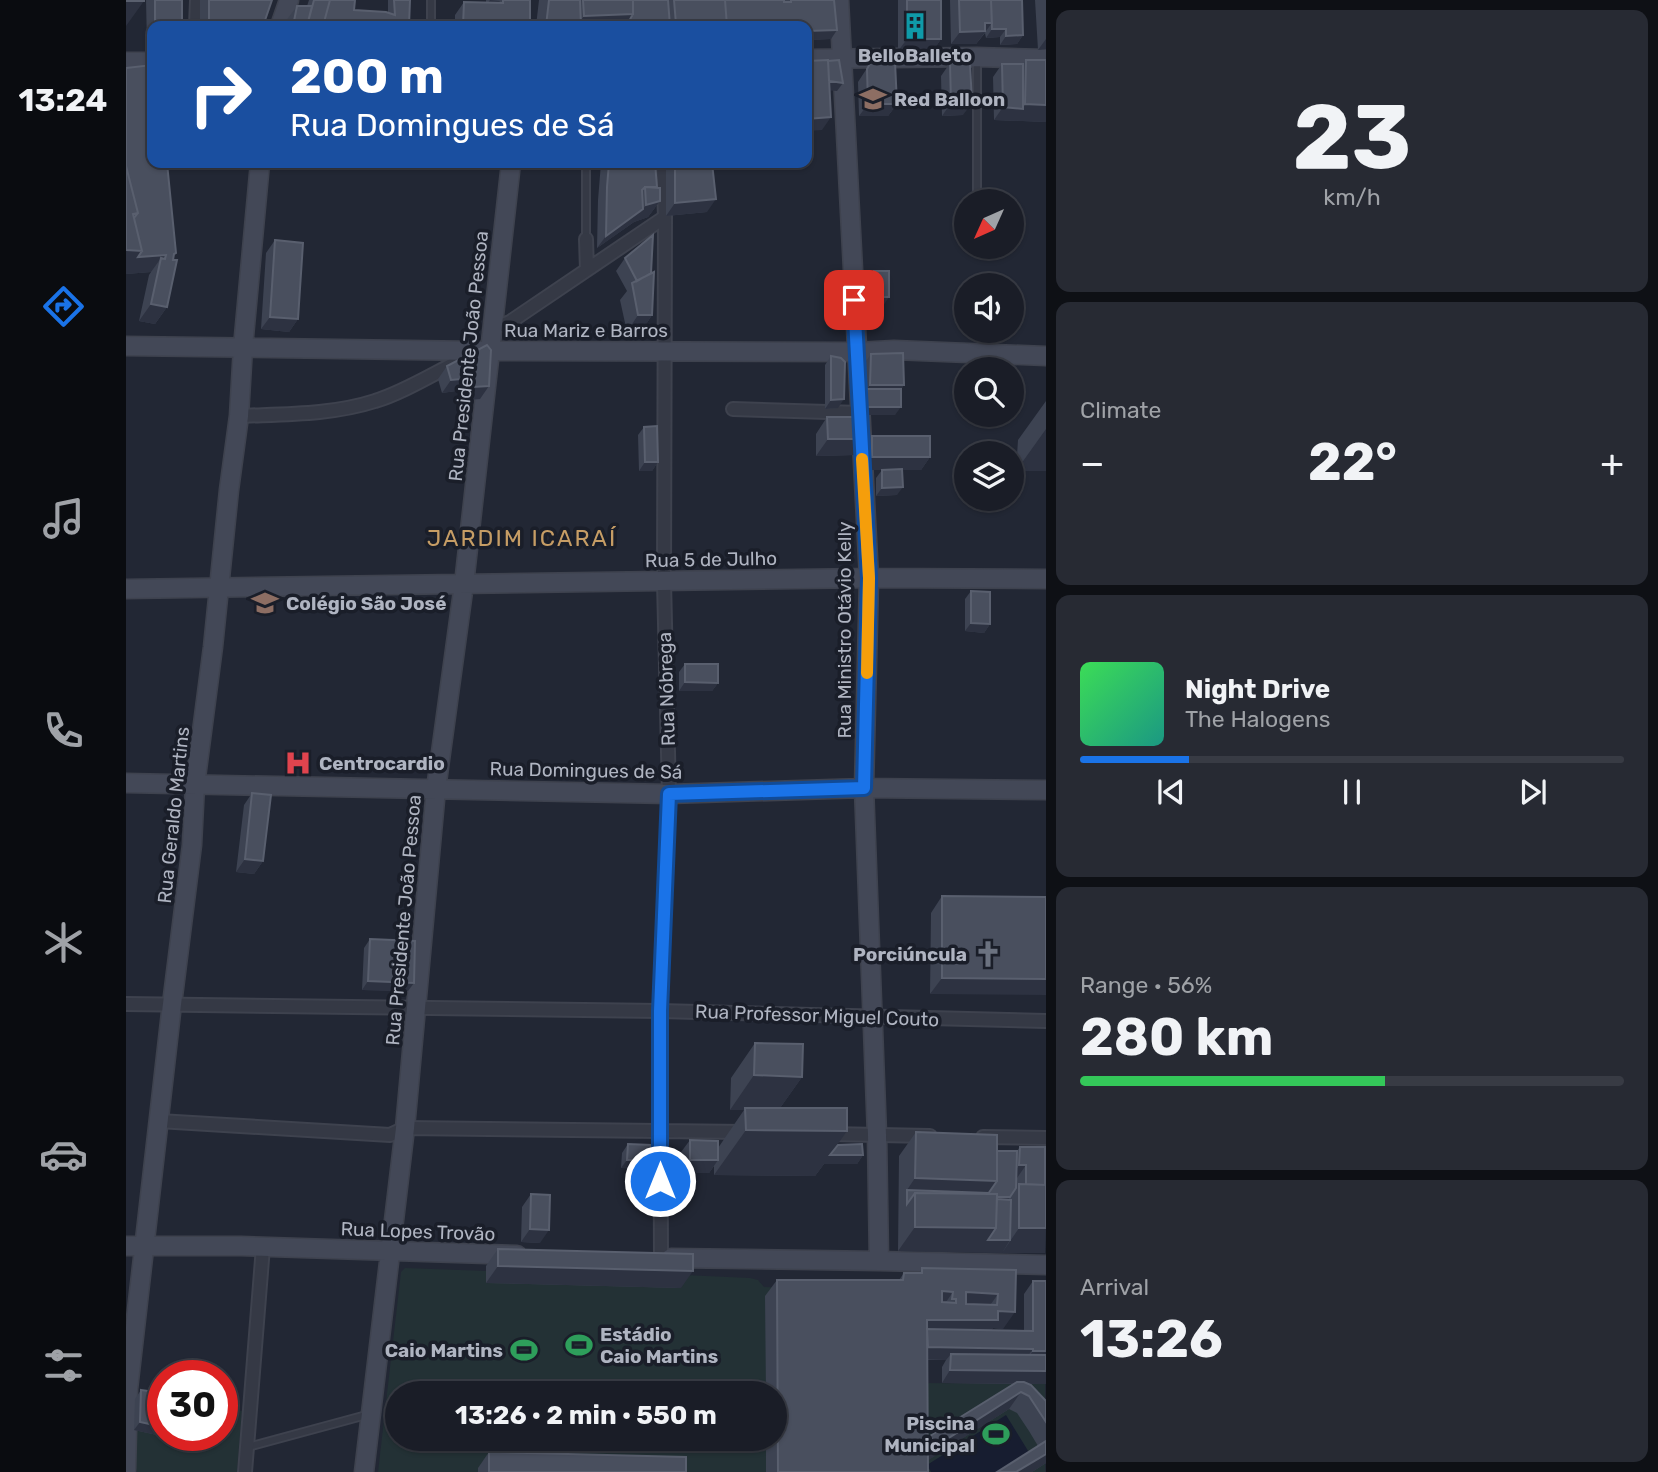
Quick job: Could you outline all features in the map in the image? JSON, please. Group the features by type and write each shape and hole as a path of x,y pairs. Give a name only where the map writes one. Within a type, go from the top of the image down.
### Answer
{"street":[{"path":"196,21 197,0"},
{"path":"282,21 289,0"},
{"name":"Rua Ministro Otávio Kelly","path":"839,0 869,578 864,788 880,1261"},
{"path":"812,60 977,57 1045,59"},
{"path":"126,62 147,62"},
{"name":"Rua Geraldo Martins","path":"127,1470 128,1389 239,416 260,168"},
{"name":"Rua Presidente João Pessoa","path":"364,1472 405,1128 436,789 464,584 484,351 492,325 510,168"},
{"name":"Rua Nóbrega","path":"654,1258 669,794 664,581 663,168"},
{"path":"492,325 506,324 665,217"},
{"path":"586,239 586,270"},
{"name":"Rua Mariz e Barros","path":"126,346 663,352 894,350 1045,356"},
{"path":"239,416 321,411 376,401 484,351"},
{"path":"733,409 860,413"},
{"name":"Rua 5 de Julho","path":"126,589 869,578 1045,579"},
{"name":"Rua Domingues de Sá","path":"126,783 669,794 864,788 1045,790"},
{"name":"Rua Professor Miguel Couto","path":"126,1004 660,1011 1045,1021"},
{"path":"159,1121 390,1135 405,1128 755,1132"},
{"path":"823,1134 942,1136"},
{"path":"968,1136 1045,1138"},
{"name":"Rua Lopes Trovão","path":"126,1245 539,1255"},
{"path":"245,1472 263,1247"},
{"path":"654,1258 1045,1265"}],"lane":[{"path":"431,0 431,21"},
{"path":"977,57 977,189"},
{"path":"586,168 586,239"},
{"path":"247,1447 372,1414"}],"shaded area":[{"path":"486,1266 750,1278 758,1280 764,1287 892,1290 916,1383 1045,1384 1045,1472 378,1472 385,1411 385,1451 787,1451 787,1381 388,1381 401,1272 405,1268 486,1271"},
{"path":"135,1399 147,1400 147,1451 238,1451 238,1411 242,1411 237,1472 137,1472 133,1461"}],"water":[{"name":"Piscina Municipal","path":"1006,1415 1030,1454 1001,1472 931,1472 927,1465"}],"building":[{"path":"155,0 182,0 182,21 155,21"},
{"path":"209,0 272,0 265,21 209,21"},
{"path":"314,0 330,0 324,21 308,21"},
{"path":"330,0 355,0 354,10 395,15 394,0 410,0 409,21 324,21"},
{"path":"503,0 530,0 530,21 463,21 464,2 503,3"},
{"path":"549,0 580,0 581,21 547,21"},
{"path":"583,0 633,0 633,14 584,16"},
{"path":"633,0 668,0 670,21 629,21 633,14"},
{"path":"674,0 725,0 727,21 676,21"},
{"path":"725,0 834,0 837,30 812,31 812,21 727,21"},
{"path":"907,0 941,0 941,39 907,39"},
{"path":"959,0 991,0 992,23 985,23 985,31 960,32"},
{"path":"991,0 1022,0 1023,35 1006,36 1006,29 992,29"},
{"path":"297,6 312,6 308,21 294,21"},
{"path":"828,60 831,117 812,119 812,61"},
{"path":"839,60 843,83 829,81 828,61"},
{"path":"1026,60 1046,60 1046,105 1025,104"},
{"path":"871,62 895,62 897,104 868,104 867,69"},
{"path":"950,63 970,63 972,103 951,103"},
{"path":"1002,64 1023,64 1023,109 1003,107"},
{"path":"147,66 147,168 168,168 176,253 173,260 177,260 167,307 151,304 161,258 165,259 166,255 138,257 142,251 134,218 138,213 126,166 126,68"},
{"path":"126,166 138,213 133,214 142,251 126,250"},
{"path":"609,168 655,168 657,187 645,187 642,190 643,209 606,236"},
{"path":"675,168 713,168 716,199 675,203"},
{"path":"645,187 660,188 660,201 646,205"},
{"path":"653,235 651,273 637,281 625,258"},
{"path":"275,240 303,243 298,319 270,317"},
{"path":"874,271 889,271 889,297 874,297"},
{"path":"654,272 652,315 638,315 632,283"},
{"path":"487,345 491,350 489,386 473,387 472,378 451,380 447,366"},
{"path":"903,353 904,385 870,385 871,354"},
{"path":"831,356 841,358 845,362 844,399 831,400"},
{"path":"867,389 901,389 901,407 867,407"},
{"path":"827,417 866,417 867,439 828,439"},
{"path":"657,426 658,462 645,462 644,427"},
{"path":"872,436 930,436 930,457 872,457"},
{"path":"902,469 903,487 882,488 882,470"},
{"path":"971,591 990,592 990,624 971,623"},
{"path":"685,664 718,664 718,683 685,682"},
{"path":"252,793 271,795 263,861 245,859"},
{"name":"Porciúncula","path":"942,896 1046,897 1046,979 942,978"},
{"path":"370,939 415,941 414,983 368,981"},
{"path":"755,1043 803,1044 802,1077 754,1075"},
{"path":"745,1108 847,1108 847,1131 746,1130"},
{"path":"916,1132 997,1135 997,1181 915,1178"},
{"path":"690,1140 718,1141 718,1160 690,1160"},
{"path":"628,1144 651,1145 651,1160 627,1160"},
{"path":"862,1144 863,1155 830,1155 838,1145"},
{"path":"1020,1147 1045,1147 1045,1185 1026,1184 1026,1165 1019,1165"},
{"path":"997,1151 1017,1151 1016,1188 1010,1197 988,1194 997,1181"},
{"path":"1019,1184 1046,1185 1046,1228 1019,1228"},
{"path":"907,1190 988,1194 915,1193 907,1204"},
{"path":"915,1193 997,1194 996,1228 915,1227"},
{"path":"531,1194 550,1195 549,1230 530,1229"},
{"path":"997,1199 1011,1200 1010,1240 988,1240 996,1228"},
{"path":"498,1249 693,1254 693,1271 498,1266"},
{"path":"922,1268 1016,1270 1015,1312 998,1311 998,1320 927,1320 928,1472 778,1472 778,1451 787,1451 787,1381 778,1381 777,1280 903,1280 904,1273 922,1273","holes":["942,1291 953,1292 952,1299 956,1299 956,1303 942,1302","966,1292 998,1294 997,1305 966,1304"]},
{"path":"1033,1281 1046,1281 1046,1351 928,1347 927,1329 1033,1331"},
{"path":"951,1354 1046,1355 1046,1371 950,1370"},
{"path":"1017,1382 1031,1385 1046,1401 1046,1422 1029,1396 1021,1392 936,1446 930,1436"},
{"path":"141,1390 147,1391 147,1424 140,1422"},
{"path":"1046,1441 1046,1454 1016,1472 997,1472"},
{"path":"489,1452 686,1457 686,1472 489,1472"}],"slow traffic":[{"path":"862,459 869,578 867,673"}],"place":[{"name":"BelloBalleto","path":"915,26"},
{"name":"Red Balloon","path":"873,99"},
{"name":"Colégio São José","path":"265,603"},
{"name":"Centrocardio","path":"298,763"},
{"name":"Porciúncula","path":"988,954"},
{"name":"Estádio Caio Martins","path":"579,1345"},
{"name":"Caio Martins","path":"524,1350"},
{"name":"Piscina Municipal","path":"996,1434"}],"district":[{"name":"JARDIM ICARAÍ","path":"522,538"}],"route":[{"path":"660,1181 660,1011 669,794 864,788 869,578 854,300"}]}
